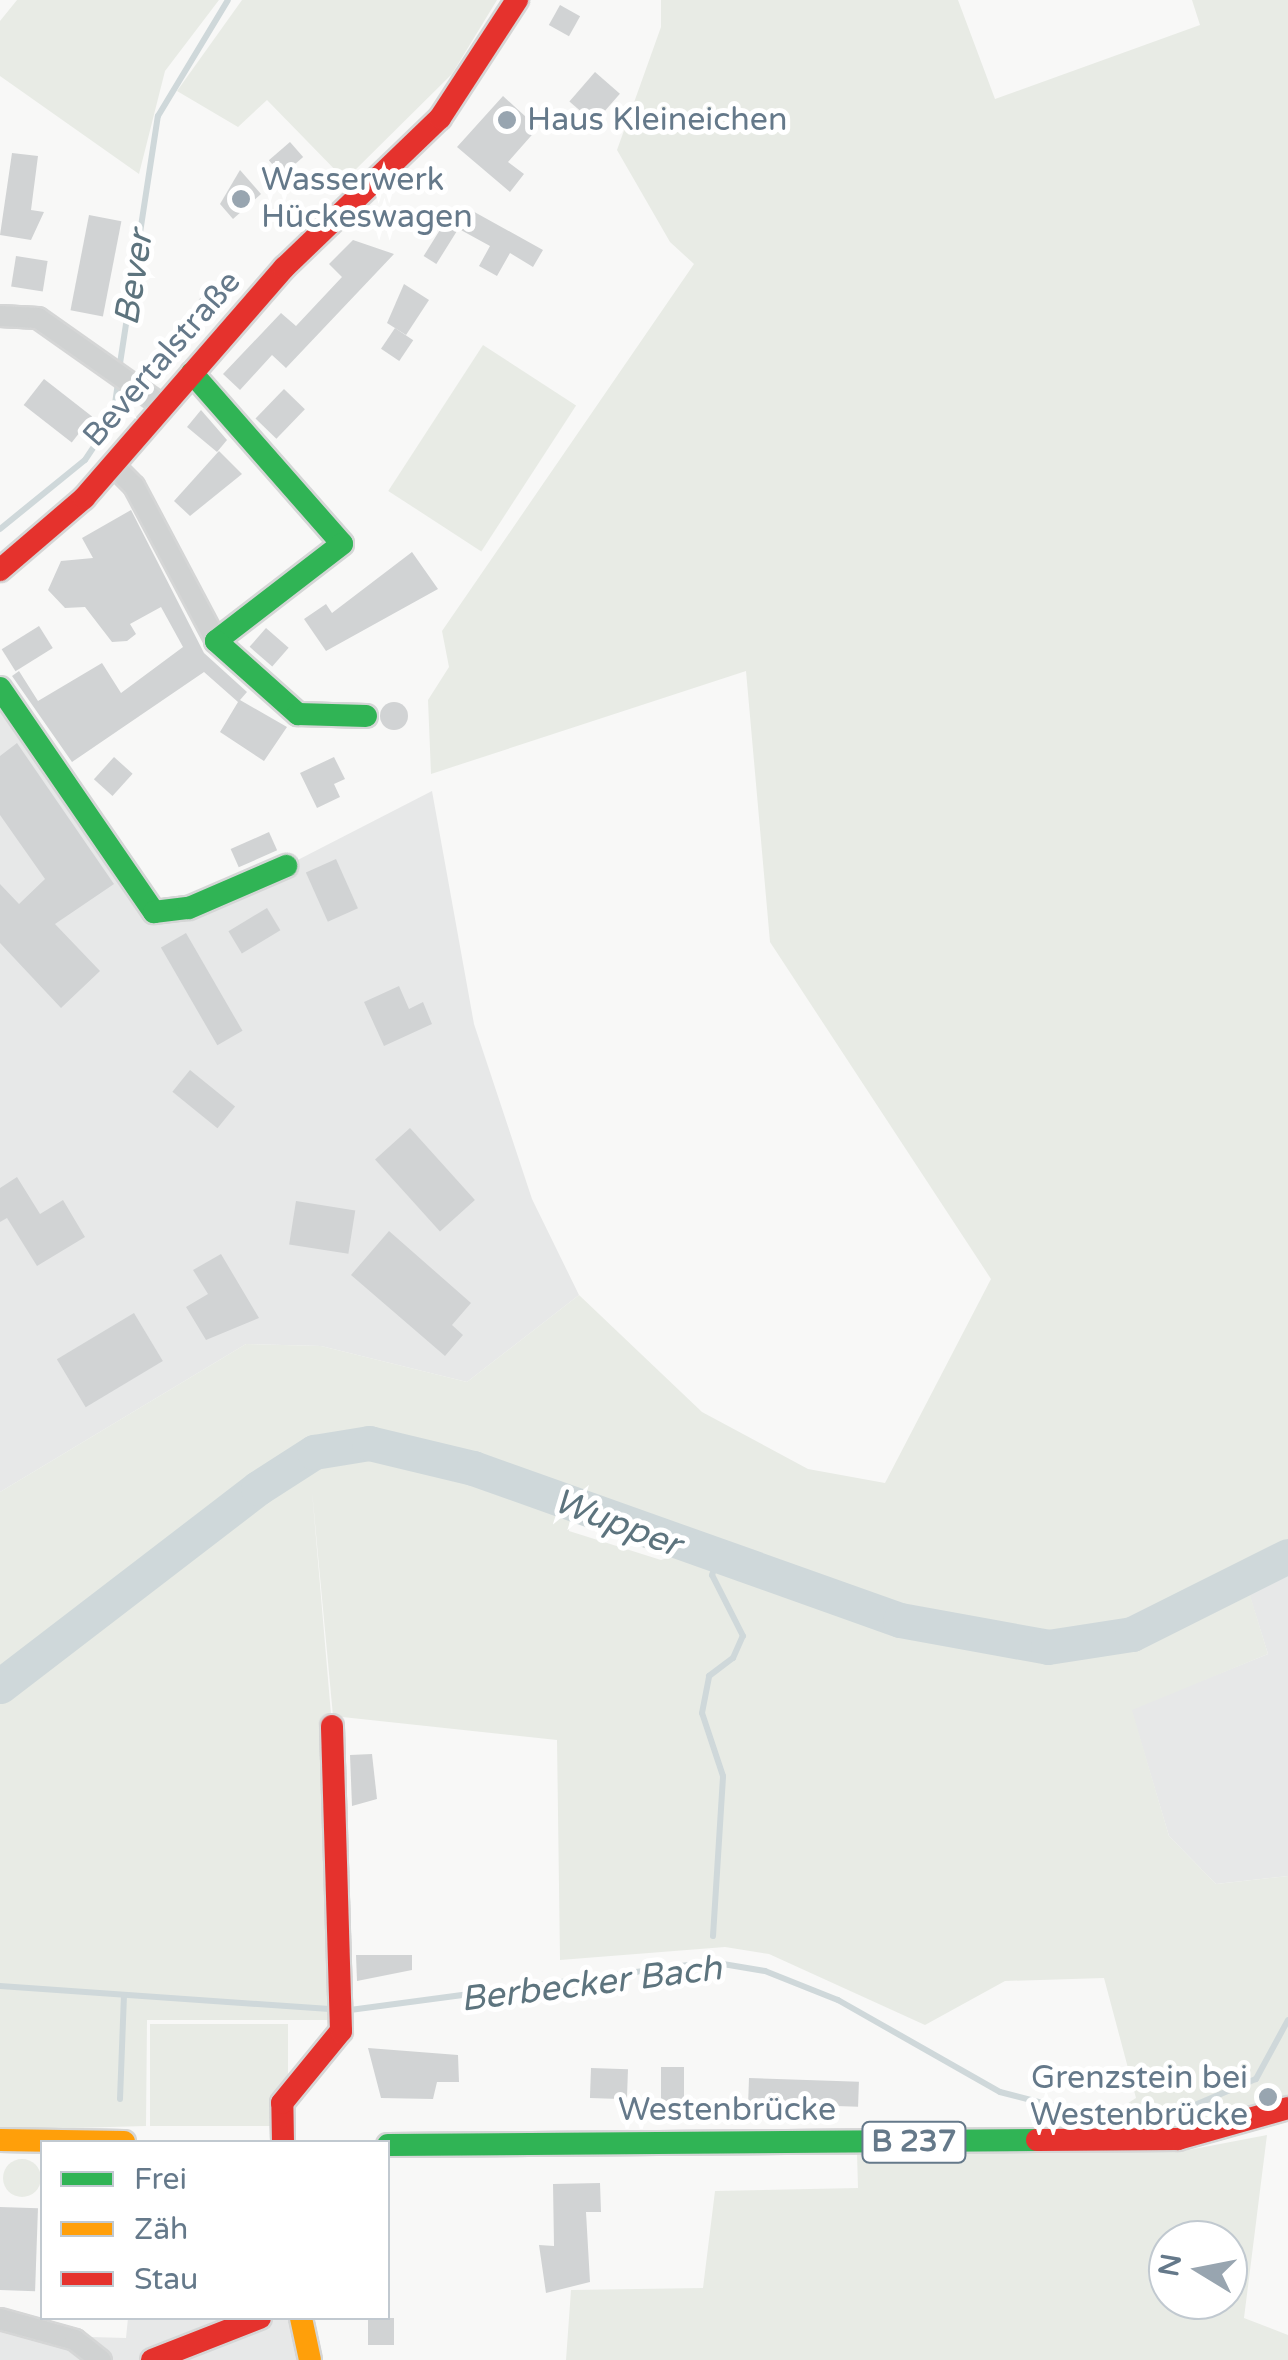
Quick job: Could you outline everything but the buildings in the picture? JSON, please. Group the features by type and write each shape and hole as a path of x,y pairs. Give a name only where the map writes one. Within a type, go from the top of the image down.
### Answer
{"street":[{"name":"Bevertalstraße","path":"0,570 114,465 192,373 452,105 517,0"},
{"path":"0,316 38,318 101,370 164,407"},
{"path":"192,373 342,544 216,641"},
{"path":"114,465 134,486 216,641 298,714 366,716"},
{"path":"0,688 154,912 189,908 286,866"},
{"path":"283,2140 282,2103 340,2022 332,1726"},
{"name":"Westenbrücke","path":"390,2145 1178,2139 1288,2108"},
{"path":"0,2140 40,2141"},
{"path":"0,2319 74,2340 101,2360"},
{"path":"152,2360 255,2320"},
{"path":"302,2320 310,2360"}],"shaded area":[{"path":"17,0 219,0 165,71 139,174 0,76 0,21"},
{"path":"242,0 497,0 452,74 345,180 267,100 238,127 177,91"},
{"path":"661,0 958,0 995,99 1200,25 1192,0 1288,0 1288,1548 1242,1569 1268,1654 1132,1710 1169,1836 1216,1884 1288,1876 1288,2108 1068,2142 1136,2098 1104,1978 1005,1981 925,2025 769,1954 725,1947 560,1960 557,1740 333,1716 312,1491 332,1726 333,2020 147,2020 146,2126 0,2130 0,1492 246,1344 321,1346 467,1382 579,1295 702,1412 808,1469 885,1483 991,1279 770,942 746,671 431,774 428,700 449,667 442,631 694,264 670,242 617,150 661,27","holes":["570,1513 806,1574 885,1602 696,1549 661,1560 569,1531"]},
{"path":"483,345 576,405 481,551 388,491"},
{"path":"0,688 154,912 286,866 432,791 474,1024 532,1199 579,1295 467,1382 321,1346 246,1344 0,1492"},
{"path":"1288,1548 1288,1876 1216,1884 1169,1836 1131,1709 1268,1654 1241,1568"},
{"path":"150,2024 288,2024 288,2126 150,2126"},
{"path":"1267,2135 1248,2286 1248,2220 1148,2220 1148,2320 1248,2320 1288,2335 1288,2360 566,2360 571,2290 703,2288 715,2191 858,2188 857,2153 1178,2152"},
{"path":"22,2159 36,2164 40,2185 36,2192 22,2197 8,2192 3,2178 8,2164"},
{"path":"23,2315 91,2337 126,2338 128,2320 292,2320 302,2360 0,2360 0,2318"}],"waterway":[{"name":"Bever","path":"119,370 158,116 228,0"},
{"name":"Bever","path":"0,529 85,460 113,418 118,382"},
{"name":"Wupper","path":"0,1686 258,1488 314,1452 369,1443 473,1468 900,1620 1048,1647 1132,1634 1288,1556"},
{"path":"713,1936 723,1776 702,1713 709,1676 733,1658 743,1636 712,1575 717,1561"},
{"name":"Berbecker Bach","path":"350,2010 711,1962 765,1971 838,2000 1000,2092 1105,2119 1195,2105 1256,2079 1288,2020"},
{"name":"Berbecker Bach","path":"0,1986 333,2009"},
{"path":"120,2099 124,1997"}],"traffic: fast":[{"path":"192,373 342,544 216,641 298,714 366,716"},
{"path":"0,688 154,912 189,908 286,866"},
{"path":"390,2145 1037,2140"}],"traffic: slow":[{"path":"0,2140 40,2141"},
{"path":"301,2320 310,2360"}],"traffic: jam":[{"path":"0,570 84,498 284,268 440,118 517,0"},
{"path":"283,2140 282,2103 341,2031 332,1726"},
{"path":"1037,2140 1178,2139 1288,2108"},
{"path":"152,2360 255,2320"}],"place":[{"name":"Haus Kleineichen","path":"507,120"},
{"name":"Wasserwerk Hückeswagen","path":"241,199"},
{"name":"Grenzstein bei Westenbrücke","path":"1268,2097"}]}
